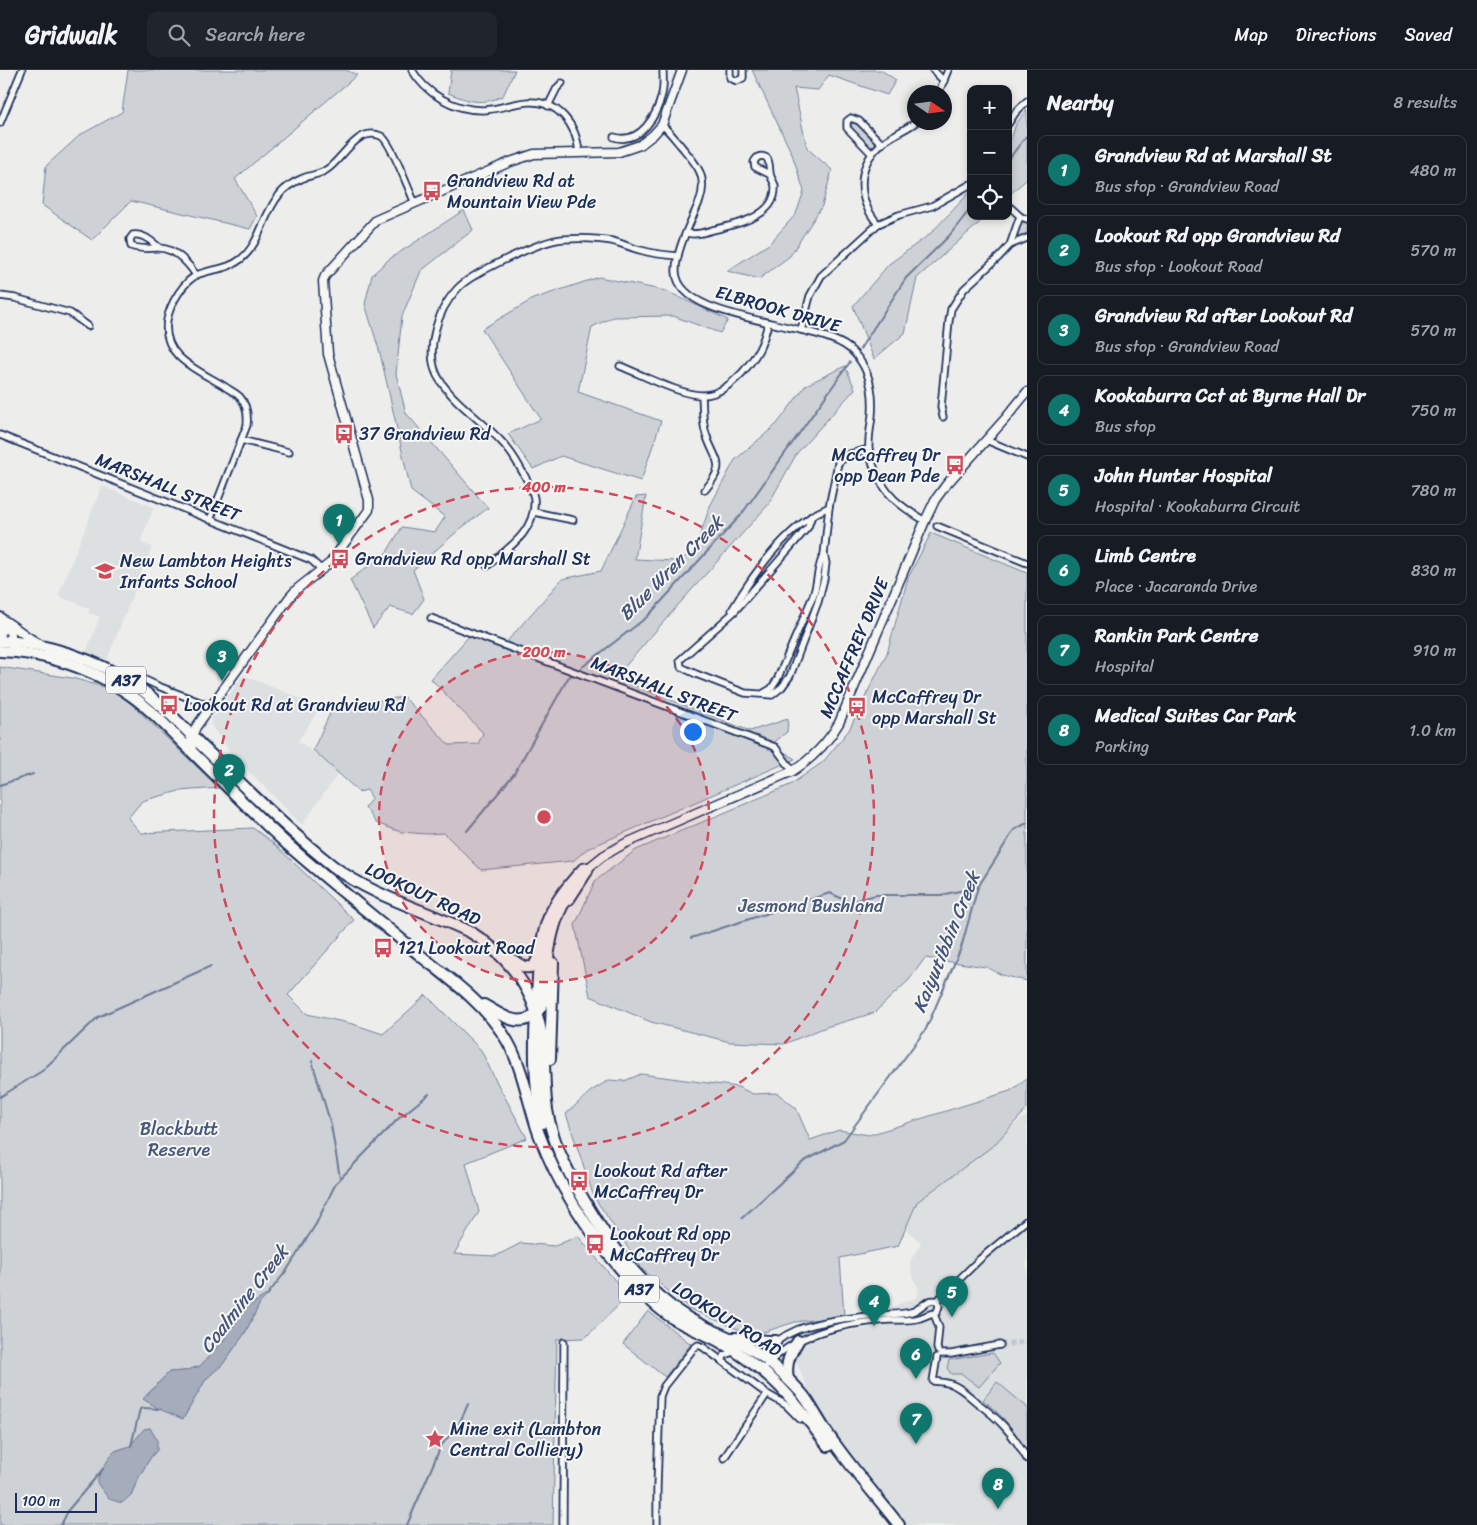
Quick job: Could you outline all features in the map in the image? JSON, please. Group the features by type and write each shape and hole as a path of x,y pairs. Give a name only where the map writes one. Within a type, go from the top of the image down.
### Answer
{"highway":[{"path":"0,618 2,625 0,634"},
{"name":"A37","path":"0,641 12,646"},
{"name":"A37","path":"0,651 12,646"},
{"name":"LOOKOUT ROAD","path":"12,646 46,648 103,668 133,684 156,702 255,797 334,866 381,895 472,933 502,956 525,986 536,1014 543,1047 546,1098 550,1126 558,1148 591,1212 606,1234 642,1281 664,1301 788,1378 806,1399 837,1447 900,1525"},
{"name":"LOOKOUT ROAD","path":"12,646 81,669 112,684 141,702 286,843 457,985 486,1013 508,1042 521,1071 538,1130 550,1158 586,1224 628,1277 674,1319 726,1340 735,1351 763,1364 891,1525"},
{"path":"457,985 496,1012 513,1020 527,1020 536,1014 542,1007 544,1000 549,949 558,915 568,895 588,868"},
{"path":"502,956 513,959 517,964 527,968 531,968 536,963 547,922 557,901 577,875 583,869 588,868"},
{"path":"546,1098 550,1093 552,985 556,941 560,920 565,907 588,868"},
{"path":"540,952 534,1073 539,1108 550,1158"},
{"path":"513,1020 523,1018 528,1011 529,1003 525,986"},
{"path":"726,1340 744,1337 776,1341"},
{"path":"788,1378 786,1370 788,1361 798,1341"}],"street":[{"path":"0,123 22,70"},
{"path":"412,70 430,92 446,102 463,108 484,110 528,102 548,106 563,115 576,133 579,153"},
{"path":"614,137 631,138 641,132 654,116 662,94 663,70"},
{"path":"192,752 192,736 210,706 289,598 297,589 330,563 365,518 370,508 328,354 323,281 327,273 376,220 526,156 540,153 611,153 626,151 647,140 662,125 682,70"},
{"path":"730,70 730,78 736,81 743,78 743,70"},
{"path":"933,70 944,81"},
{"path":"942,85 948,70"},
{"path":"548,106 557,88 562,83"},
{"path":"1012,118 1027,101"},
{"path":"872,154 847,128 847,121 852,118 857,120 882,144"},
{"name":"ELBROOK DRIVE","path":"662,125 696,164 703,182 700,200 678,256 677,277 686,293 706,304 729,313 832,339 844,345 855,354 868,375 872,393 869,450 877,476 890,496 925,520"},
{"path":"878,224 869,210 862,191 863,169 872,154 882,144 907,128"},
{"path":"210,520 247,425 247,411 240,397 180,359 169,344 168,316 176,296 182,287 196,275 226,267 241,259 254,243 272,205 279,195 288,186 301,179 327,170 346,149 360,138 368,135 381,136 385,140 415,203"},
{"path":"687,233 695,234 738,224 763,212 769,205 775,192 775,186 769,174"},
{"path":"801,330 810,296 821,276 878,224 899,215 932,206 967,186"},
{"path":"943,417 941,407 948,321 951,309 964,289 1000,257 1010,245 1017,222 1024,218 1012,209"},
{"path":"160,248 136,248 131,246 130,238 133,235 140,235 160,248 182,257 196,275"},
{"path":"487,566 524,534 534,512 534,498 530,485 518,464 500,440 452,397 439,380 432,356 432,340 447,303 469,279 552,240 570,238 603,240 642,251 678,256"},
{"path":"1010,245 1027,238"},
{"path":"0,296 15,298 70,313 88,326"},
{"path":"620,366 682,391 702,396 717,392 732,383 748,366 762,344 768,323"},
{"name":"MCCAFFREY DRIVE","path":"588,868 603,856 624,844 793,770 819,752 830,740 840,724 935,500 1027,392"},
{"path":"702,396 705,433 718,460 716,476 705,490"},
{"name":"MARSHALL STREET","path":"0,436 311,560 322,570"},
{"path":"241,440 289,452"},
{"path":"986,440 1027,457"},
{"path":"812,516 808,527 752,592 726,620 680,660 682,667 745,693 772,695 782,687 790,676 818,602 824,579 826,563 824,555 829,507 840,460 849,454 869,450"},
{"path":"726,620 740,595 777,546 812,516 829,507"},
{"path":"534,512 573,520"},
{"path":"937,526 1027,563"},
{"path":"764,693 771,689 784,666 815,592 820,559 824,555"},
{"path":"0,618 11,632 12,646"},
{"path":"0,618 12,624 25,636 46,648"},
{"name":"MARSHALL STREET","path":"431,618 775,747 793,770"},
{"path":"139,677 210,706"},
{"path":"937,1301 981,1258 1027,1220"},
{"path":"763,1364 776,1341 808,1325 868,1316 913,1312 930,1300 937,1301"},
{"path":"763,1364 810,1335 845,1326 876,1321 921,1318 938,1311 937,1301"},
{"path":"925,1305 926,1310 932,1314 939,1327 937,1348 939,1354 933,1381 950,1384 977,1402 1001,1422 1016,1440 1027,1459"},
{"name":"LOOKOUT ROAD","path":"719,1358 726,1340"},
{"path":"563,1525 564,1342"},
{"path":"657,1525 656,1488 660,1396 664,1386 698,1345 703,1346 767,1394 786,1405 800,1420"},
{"path":"939,1354 952,1354 1000,1345"},
{"name":"LOOKOUT ROAD","path":"719,1358 735,1351"},
{"path":"724,1458 767,1394"}],"shaded area":[{"name":"New Lambton Heights Infants School","path":"102,486 154,507 140,542 152,547 107,660 86,652 100,617 88,613 90,609 58,596"},
{"path":"243,675 321,707 298,741 340,771 302,825 231,753 211,725 211,720"},
{"path":"1027,1115 1027,1525 907,1525 834,1433 807,1387 795,1355 801,1345 807,1342 842,1332 879,1326 873,1306 889,1308 917,1297 919,1290 912,1275 910,1261 921,1243 898,1221 867,1236"}],"green space":[{"path":"128,70 346,70 357,75 235,179 257,216 250,229 131,201 92,240 42,205 46,166 80,135 122,112"},
{"path":"451,70 515,70 503,96 481,102 448,93"},
{"path":"752,70 881,70 896,80 887,95 829,75 818,90 794,88 807,148 832,170 822,206 790,256 759,279 727,271 769,244 796,214 804,191 792,154"},
{"path":"1027,110 1027,179 1012,192 1012,136 1016,124"},
{"path":"853,123 857,124 874,142 876,145 874,147 868,145 857,135 851,125"},
{"path":"967,195 967,220 982,220 917,278 905,333 874,359 853,306 889,264 930,234"},
{"path":"464,210 473,230 421,271 402,316 396,374 406,413 488,508 460,529 413,570 424,599 413,614 390,607 373,628 350,580 387,552 402,527 435,532 445,517 411,491 380,353 365,304 372,275 388,260"},
{"path":"1021,222 1027,223 1027,233 1017,237"},
{"path":"599,277 666,291 728,320 720,333 673,316 613,317 592,327 578,392 661,421 641,481 561,456 533,469 508,434 541,419 482,329 533,299"},
{"path":"845,366 855,389 797,453 768,505 615,678 750,731 788,719 787,732 772,744 795,759 587,849 573,861 481,870 444,833 401,832 376,823 365,807 372,798 367,790 359,792 313,750 333,707 404,697 449,745 478,744 483,733 431,679 470,635 503,646 562,579 601,571 636,497 646,496 635,559 676,561 694,553 710,506 735,460 777,424 806,385"},
{"name":"Jesmond Bushland","path":"931,533 1027,573 1027,981 1002,975 986,967 925,958 909,980 874,1013 826,1027 784,1044 730,1042 651,1022 590,996 575,925 595,881 636,850 790,785 823,762 849,730 887,653 908,578"},
{"name":"Blackbutt Reserve","path":"0,667 72,678 118,691 219,788 179,791 142,801 128,818 141,833 253,828 273,843 354,920 288,995 307,1014 353,1024 383,1034 426,995 481,1050 527,1138 466,1163 479,1212 454,1254 496,1256 521,1243 555,1246 578,1236 628,1296 585,1338 557,1339 553,1525 0,1525","holes":["268,1295 260,1303 245,1333 223,1364 206,1379 183,1419 143,1399 169,1372 184,1371 200,1366 224,1340 245,1308","150,1428 157,1450 145,1466 131,1495 115,1451 130,1446 145,1429"]},
{"path":"641,1074 738,1087 753,1094 777,1093 796,1108 810,1140 839,1130 869,1135 1010,1091 1027,1079 1027,1109 994,1145 917,1202 898,1246 840,1258 844,1316 795,1322 764,1332 742,1331 690,1309 643,1270 594,1197 566,1114 591,1091 609,1080 624,1081"},
{"path":"648,1311 691,1344 665,1377 623,1344"},
{"path":"993,1353 1000,1363 979,1387 962,1374 951,1374 947,1368 949,1360"},
{"path":"997,1382 1027,1407 1027,1452 1008,1423 983,1400"}],"water":[{"path":"270,1293 260,1303 245,1333 223,1364 206,1379 183,1419 159,1409 143,1399 169,1372 184,1371 200,1366 224,1340 245,1308"},
{"path":"150,1428 157,1440 157,1450 138,1478 131,1495 122,1503 109,1499 97,1483 100,1472 115,1451 130,1446 144,1429"}],"waterway":[{"name":"Blue Wren Creek","path":"1012,155 1027,135"},
{"name":"Blue Wren Creek","path":"860,349 906,278 949,236 967,213"},
{"name":"Blue Wren Creek","path":"467,831 514,774 568,678 647,617 741,515 850,362"},
{"path":"0,785 33,774"},
{"name":"Kaiyutibbin Creek","path":"742,1218 803,1162 844,1140 926,1029 961,948 978,887 1014,830 1027,823"},
{"path":"691,938 830,893 849,902 876,895 941,895 978,887"},
{"path":"0,1097 42,1071 98,1017 211,966"},
{"path":"312,1061 331,1125 340,1178"},
{"name":"Coalmine Creek","path":"268,1294 287,1270 316,1224 336,1183 398,1119 429,1094"},
{"path":"407,1525 441,1446 460,1422 468,1404"},
{"name":"Coalmine Creek","path":"131,1446 140,1409 160,1409"},
{"name":"Coalmine Creek","path":"61,1525 69,1509 103,1469"}],"tunnel":[{"path":"1000,1345 1027,1341"}],"place":[{"name":"Grandview Rd at Mountain View Pde","path":"432,191"},
{"name":"37 Grandview Rd","path":"344,434"},
{"name":"McCaffrey Dr opp Dean Pde","path":"955,465"},
{"name":"Grandview Rd at Marshall St","path":"339,545"},
{"name":"Grandview Rd opp Marshall St","path":"340,559"},
{"name":"New Lambton Heights Infants School","path":"105,571"},
{"name":"Grandview Rd after Lookout Rd","path":"222,681"},
{"name":"Lookout Rd at Grandview Rd","path":"169,705"},
{"name":"McCaffrey Dr opp Marshall St","path":"857,707"},
{"name":"Lookout Rd opp Grandview Rd","path":"229,795"},
{"name":"121 Lookout Road","path":"383,948"},
{"name":"Lookout Rd after McCaffrey Dr","path":"579,1181"},
{"name":"Lookout Rd opp McCaffrey Dr","path":"595,1244"},
{"name":"John Hunter Hospital","path":"952,1317"},
{"name":"Kookaburra Cct at Byrne Hall Dr","path":"874,1326"},
{"name":"Limb Centre","path":"916,1379"},
{"name":"Mine exit (Lambton Central Colliery)","path":"435,1439"},
{"name":"Rankin Park Centre","path":"916,1444"},
{"name":"Medical Suites Car Park","path":"998,1509"}]}
